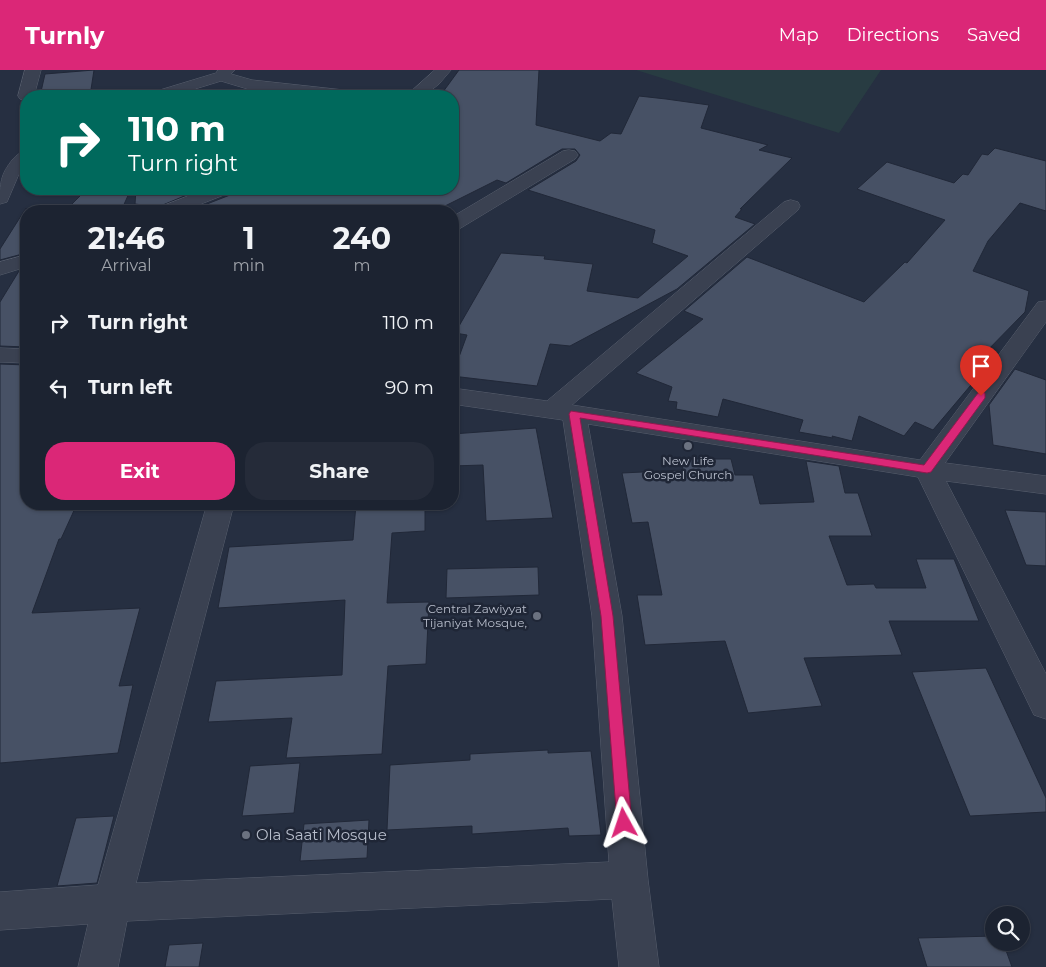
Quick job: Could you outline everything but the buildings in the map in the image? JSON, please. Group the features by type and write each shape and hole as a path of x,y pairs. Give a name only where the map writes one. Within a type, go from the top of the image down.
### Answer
{"street":[{"path":"28,90 33,70"},
{"path":"423,90 434,82 442,70"},
{"path":"174,90 224,73 251,85 297,90"},
{"path":"459,221 570,155"},
{"path":"0,198 11,172 20,162"},
{"path":"182,205 207,195"},
{"path":"563,412 791,206"},
{"path":"0,269 20,264"},
{"path":"927,469 1046,307"},
{"path":"0,355 20,356"},
{"path":"459,397 927,469 1046,485"},
{"path":"563,412 607,616 629,880 639,967"},
{"path":"927,469 1011,639 1046,705"},
{"path":"98,967 112,903 218,510"},
{"path":"0,911 112,903 629,880"}],"shaded area":[{"path":"636,70 881,70 839,133"}],"place":[{"name":"New Life Gospel Church","path":"688,446"},
{"name":"Central Zawiyyat Tijaniyat Mosque,","path":"537,616"},
{"name":"Ola Saati Mosque","path":"246,835"}],"route":[{"path":"624,823 607,616 574,414 891,465 927,469 981,396"}]}
